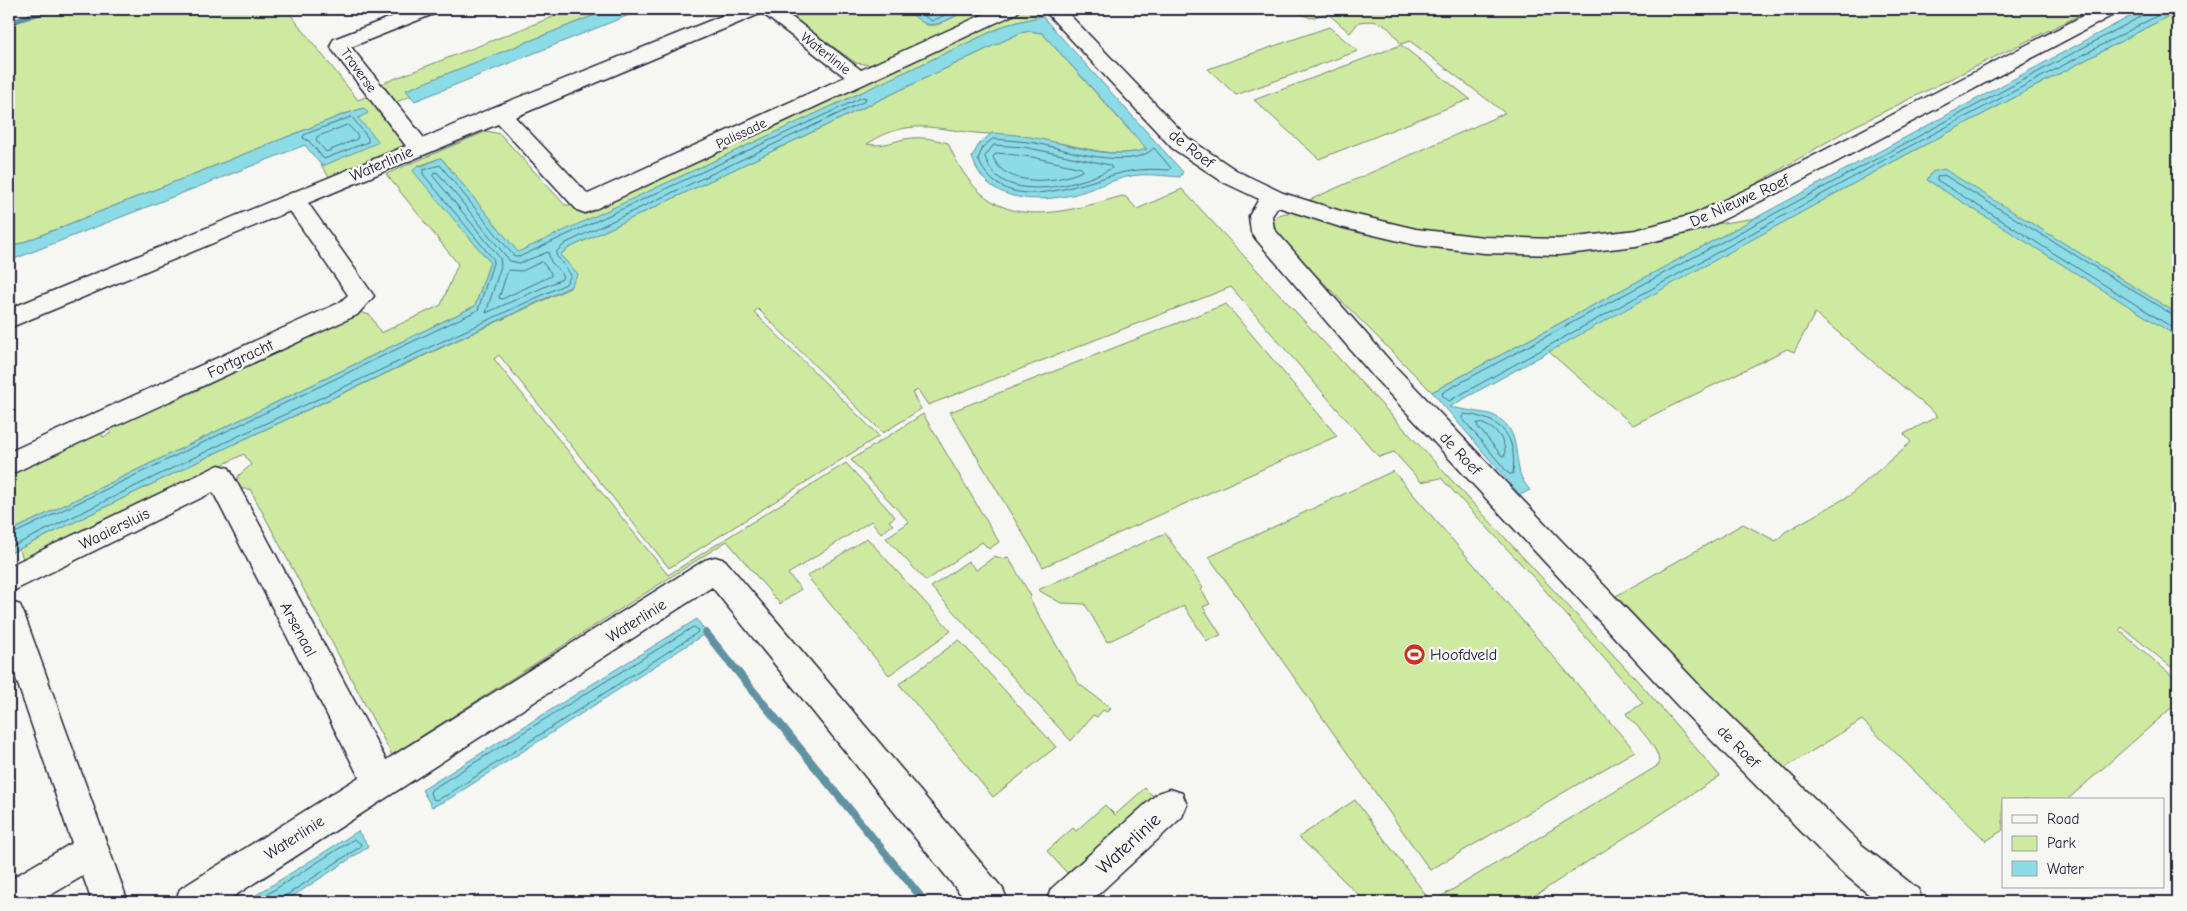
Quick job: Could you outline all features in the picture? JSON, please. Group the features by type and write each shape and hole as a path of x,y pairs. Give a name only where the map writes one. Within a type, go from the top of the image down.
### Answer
{"street":[{"name":"Traverse","path":"419,147 341,48 341,43 429,9"},
{"name":"Waterlinie","path":"9,319 500,113 755,9"},
{"name":"Waterlinie","path":"769,9 859,78"},
{"name":"Palissade","path":"500,113 585,205 1010,9"},
{"name":"de Roef","path":"1053,9 1180,143 1231,177 1275,198"},
{"name":"De Nieuwe Roef","path":"1275,198 1340,219 1416,237 1484,245 1559,247 1636,238 1700,221 1770,187 2110,9"},
{"name":"de Roef","path":"1275,198 1263,206 1259,218 1263,232 1382,369 1687,694 1850,857 1905,902"},
{"name":"Fortgracht","path":"9,464 348,308 362,296 294,200"},
{"name":"Waaiersluis","path":"9,580 218,476"},
{"name":"Arsenaal","path":"218,476 380,783"},
{"name":"Waterlinie","path":"192,902 715,569 990,902"},
{"path":"9,614 18,669 92,851 110,902"},
{"name":"Waterlinie","path":"1064,902 1170,805"},
{"path":"9,900 92,851"}],"green space":[{"path":"57,9 286,9 358,100 368,96 404,141 404,146 329,177 321,165 325,165 358,118 367,113 364,108 342,115 9,248 9,25"},
{"path":"573,9 610,9 407,90 411,96 396,102 381,84"},
{"path":"780,9 905,9 927,25 937,25 956,16 964,9 997,9 872,65 856,63"},
{"path":"1286,9 2092,9 1849,129 1722,204 1678,221 1626,233 1512,241 1429,233 1372,220 1307,201 1505,113 1410,41 1401,44 1384,25 1367,21 1359,22 1350,33 1327,13 1311,18"},
{"path":"1027,10 1042,16 1006,25 518,253 442,159 418,165 414,171 490,262 475,306 9,532 9,472 100,430 103,437 111,433 108,426 163,401 172,402 340,323 344,317 355,311 370,315 381,333 441,305 458,264 386,174 487,131 500,134 565,205 574,205 581,213 1014,11"},
{"path":"2178,11 2178,584 2176,586 2178,587 2178,663 2171,667 2122,627 2119,630 2178,681 2178,702 2069,798 2002,798 2002,831 1986,841 1862,720 1780,771 1616,596 1743,524 1776,541 1785,532 1849,496 1911,442 1904,434 1938,416 1815,313 1794,352 1787,349 1633,425 1548,351 1898,159"},
{"path":"1329,27 1358,51 1236,95 1208,69"},
{"path":"1030,31 1042,33 1147,150 1110,153 1029,138 927,127 899,130 883,135 867,144 882,145 916,138 948,143 963,172 980,192 999,205 1020,211 1042,213 1067,210 1122,196 1126,197 1137,209 1182,189 1645,689 1720,776 1525,902 1366,902 1299,837 1355,800 1429,899 1437,899 1659,765 1656,751 1652,744 1626,714 1643,703 1536,580 1441,478 1421,482 1394,452 1379,457 1231,287 928,405 918,390 912,393 921,409 883,433 758,309 754,312 879,436 669,568 499,355 494,359 668,575 846,463 895,517 889,521 893,525 881,533 871,521 788,574 801,589 780,604 727,541 392,755 250,489 239,489 236,481 239,475 251,465 244,454 25,563 19,549 236,443 570,288 577,274 560,255 569,248 1020,33"},
{"path":"1401,45 1470,99 1319,159 1254,100"},
{"path":"1296,212 1518,254 1590,252 1667,240 1710,225 1756,218 1432,392 1267,226 1279,215"},
{"path":"1226,304 1337,436 1043,567 950,412"},
{"path":"923,414 999,542 989,549 982,542 926,581 886,538 909,522 851,460"},
{"name":"Hoofdveld","path":"1393,471 1635,751 1430,870 1209,557"},
{"path":"1165,533 1203,588 1201,590 1210,604 1203,607 1221,635 1207,641 1184,606 1107,642 1085,604 1061,603 1038,590"},
{"path":"867,538 951,631 889,675 807,576"},
{"path":"995,556 1002,559 1008,557 1031,596 1029,598 1079,684 1111,708 1107,712 1103,710 1097,717 1093,715 1071,741 931,587 968,561 976,570"},
{"path":"959,640 1056,747 993,797 899,684"},
{"path":"1145,788 1154,797 1067,873 1047,851 1073,828 1076,831 1105,805 1115,815"}],"water":[{"path":"610,9 644,9 415,101 406,90"},
{"path":"905,9 964,9 940,23 929,24 920,21"},
{"path":"2144,9 2178,9 2178,11 1898,159 1449,407 1490,414 1506,424 1515,444 1520,475 1530,490 1520,495 1432,392"},
{"path":"1042,16 1183,172 1180,177 1137,175 1072,195 1042,199 1013,196 1000,191 988,183 979,172 972,157 979,144 992,133 1031,137 1100,152 1123,153 1147,149 1042,33 1030,31 1020,33 569,248 560,255 578,274 570,287 236,443 9,554 9,532 475,306 490,262 413,171 418,165 422,166 440,158 442,159 518,252 1006,25"},
{"path":"364,108 368,113 358,118 379,142 325,165 321,165 305,145 9,261 9,248 342,115"},
{"path":"1944,169 2178,314 2178,337 1927,180 1932,172"},
{"path":"697,619 706,633 449,799 432,807 422,790"},
{"path":"358,831 368,846 365,849 284,902 245,902"}],"waterway":[{"path":"9,23 51,9"},
{"path":"706,633 925,902"}],"place":[{"name":"Hoofdveld","path":"1414,654"}]}
